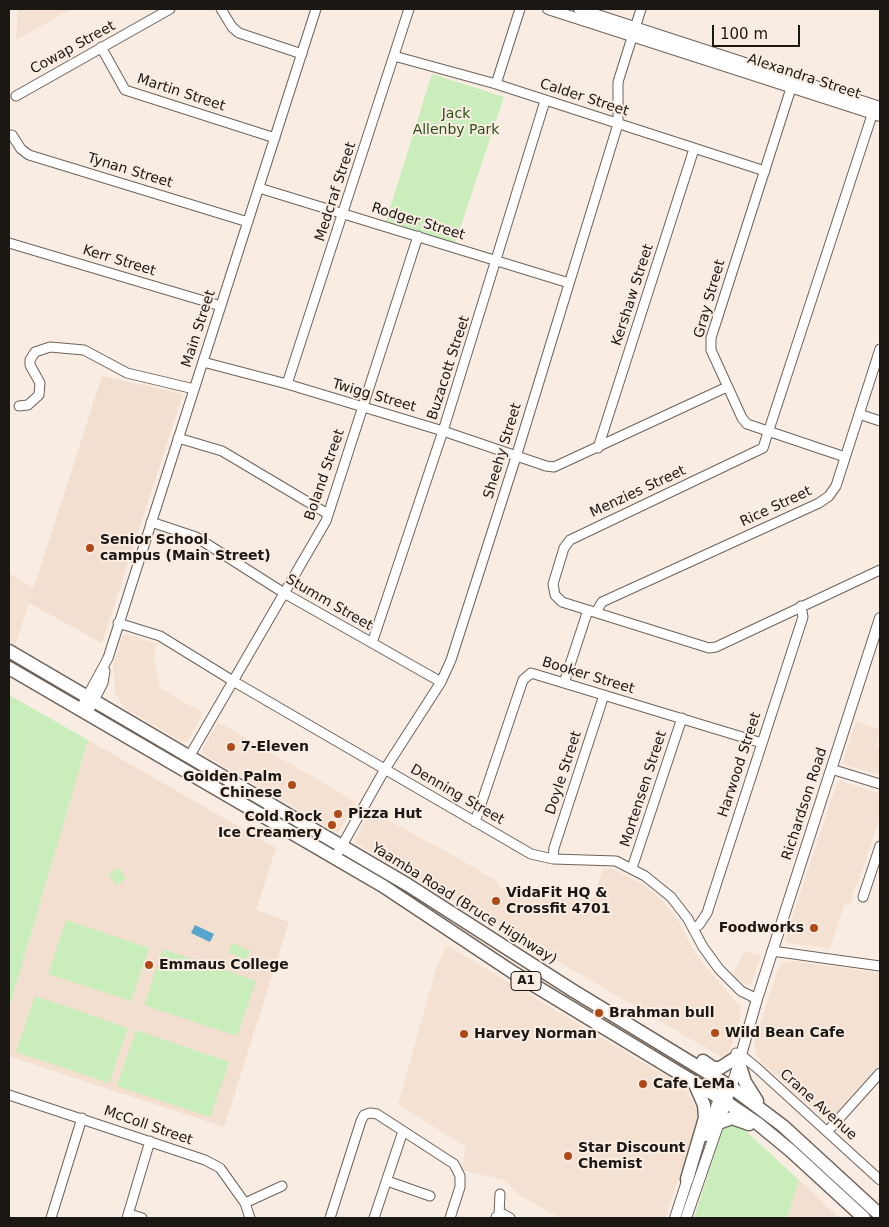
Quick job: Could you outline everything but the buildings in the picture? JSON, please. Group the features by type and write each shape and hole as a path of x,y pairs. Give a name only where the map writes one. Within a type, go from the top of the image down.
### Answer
{"highway":[{"name":"Yaamba Road (Bruce Highway)","path":"9,651 342,846 728,1085 765,1111 880,1215"},
{"name":"Yaamba Road (Bruce Highway)","path":"9,668 383,886 572,1010 723,1100 790,1151 864,1218"},
{"path":"656,1040 661,1039 672,1044 713,1068 727,1065 737,1058 744,1082 765,1111"},
{"path":"688,1179 705,1118 704,1105 694,1082"},
{"path":"718,1123 725,1119 740,1119 775,1144 790,1151"}],"main road":[{"name":"Alexandra Street","path":"548,9 634,32 877,110"},
{"name":"Alexandra Street","path":"578,9 634,32"},
{"name":"Richardson Road","path":"675,1218 688,1179 723,1100 880,618"},
{"name":"Richardson Road","path":"686,1218 718,1123 723,1100"}],"street":[{"name":"Cowap Street","path":"16,96 170,9"},
{"path":"221,9 232,27 239,33 302,54"},
{"name":"Main Street","path":"83,712 108,658 316,9"},
{"name":"Medcraf Street","path":"287,384 344,214 409,9"},
{"path":"496,84 520,9"},
{"name":"Sheehy Street","path":"335,858 385,769 440,682 451,660 516,457 618,124 618,82 641,9"},
{"name":"Martin Street","path":"101,47 125,90 275,138"},
{"name":"Calder Street","path":"394,56 496,84 694,150 765,171"},
{"name":"Gray Street","path":"793,83 711,338 711,350 745,422 769,432 845,456"},
{"name":"Buzacott Street","path":"372,643 443,431 545,101"},
{"name":"Menzies Street","path":"877,110 766,444 758,452 570,540 564,548 553,584 555,595 562,602 708,648 716,647 880,570"},
{"name":"Tynan Street","path":"12,135 21,149 28,154 248,222"},
{"name":"Kershaw Street","path":"598,448 694,150"},
{"name":"Rodger Street","path":"258,188 569,283"},
{"name":"Boland Street","path":"189,757 328,514 418,236"},
{"name":"Kerr Street","path":"9,242 221,306"},
{"path":"19,406 28,405 39,395 40,383 30,365 30,360 35,352 50,347 84,350 127,373 194,389"},
{"name":"Rice Street","path":"592,611 602,602 824,500 834,490 880,349"},
{"name":"Twigg Street","path":"203,362 287,384 443,431 516,457 554,467 727,387"},
{"path":"859,414 880,421"},
{"path":"178,438 222,451 328,514"},
{"name":"Stumm Street","path":"151,522 196,537 284,593 440,682"},
{"name":"Harwood Street","path":"693,929 699,925 707,913 803,616 801,606"},
{"path":"564,683 592,611"},
{"name":"Denning Street","path":"118,623 160,636 233,681 531,854 553,860 616,861 632,868 654,882 671,897 719,969 741,991 756,999"},
{"name":"Booker Street","path":"475,822 523,680 531,673 762,743"},
{"name":"Doyle Street","path":"553,860 554,848 604,695"},
{"name":"Mortensen Street","path":"632,868 682,718"},
{"path":"831,769 880,784"},
{"path":"863,897 880,846"},
{"path":"772,951 880,966"},
{"name":"Crane Avenue","path":"737,1058 827,1132 880,1180"},
{"path":"827,1132 880,1073"},
{"name":"McColl Street","path":"10,1099 82,1118 205,1160 220,1168 245,1203 250,1218"},
{"path":"330,1218 364,1115 377,1114 449,1160 458,1169 460,1187 450,1218"},
{"path":"51,1218 82,1118"},
{"path":"374,1218 403,1131"},
{"path":"142,1218 128,1216 150,1141"},
{"path":"387,1182 430,1196"},
{"path":"245,1203 282,1186"},
{"path":"500,1194 497,1216 503,1214 510,1218"}],"shaded area":[{"path":"18,9 71,9 16,40"},
{"name":"Senior School campus (Main Street)","path":"102,376 183,394 102,643 29,603"},
{"path":"9,573 34,588 15,645 9,641"},
{"path":"126,634 157,644 153,657 160,688 203,713 187,742 183,742 124,708 115,692 113,664 123,635"},
{"path":"856,721 880,729 876,746 880,747 880,775 842,764"},
{"path":"218,722 356,802 338,833 203,754 202,750"},
{"name":"Emmaus College","path":"88,740 276,848 256,910 289,922 224,1127 9,1056 9,1008"},
{"path":"838,780 880,794 880,817 859,880 852,893 852,902 844,905 830,948 787,943 785,939"},
{"path":"371,811 456,857 498,882 497,885 519,898 593,898 603,869 613,869 642,884 662,900 679,922 692,948 703,964 741,1007 739,1021 728,1056 723,1058 356,843 355,839"},
{"path":"446,945 684,1087 694,1104 699,1119 665,1218 561,1218 520,1196 504,1180 462,1170 466,1147 398,1104 435,973"},
{"path":"745,951 761,956 751,984 745,985 733,975"},
{"path":"791,961 880,973 880,1064 830,1119 823,1118 758,1059 754,1043 778,969 783,963"},
{"path":"799,1180 839,1218 787,1218"}],"green space":[{"name":"Jack Allenby Park","path":"432,74 504,97 455,243 386,221"},
{"path":"9,695 88,740 9,1008"},
{"path":"119,868 126,879 116,885 109,874"},
{"path":"66,920 149,948 131,1001 48,974"},
{"path":"232,943 250,951 246,960 228,952"},
{"path":"163,949 256,981 237,1036 144,1005"},
{"path":"35,996 128,1028 109,1083 16,1052"},
{"path":"136,1030 229,1062 210,1117 117,1086"},
{"path":"729,1123 737,1123 799,1180 787,1218 694,1218 723,1128"}],"water":[{"path":"195,925 214,934 210,942 191,933"}],"place":[{"name":"Senior School campus (Main Street)","path":"90,548"},
{"name":"7-Eleven","path":"231,747"},
{"name":"Golden Palm Chinese","path":"292,785"},
{"name":"Pizza Hut","path":"338,814"},
{"name":"Cold Rock Ice Creamery","path":"332,825"},
{"name":"VidaFit HQ & Crossfit 4701","path":"496,901"},
{"name":"Foodworks","path":"814,928"},
{"name":"Emmaus College","path":"149,965"},
{"name":"Brahman bull","path":"599,1013"},
{"name":"Wild Bean Cafe","path":"715,1033"},
{"name":"Harvey Norman","path":"464,1034"},
{"name":"Cafe LeMa","path":"643,1084"},
{"name":"Star Discount Chemist","path":"568,1156"}]}
